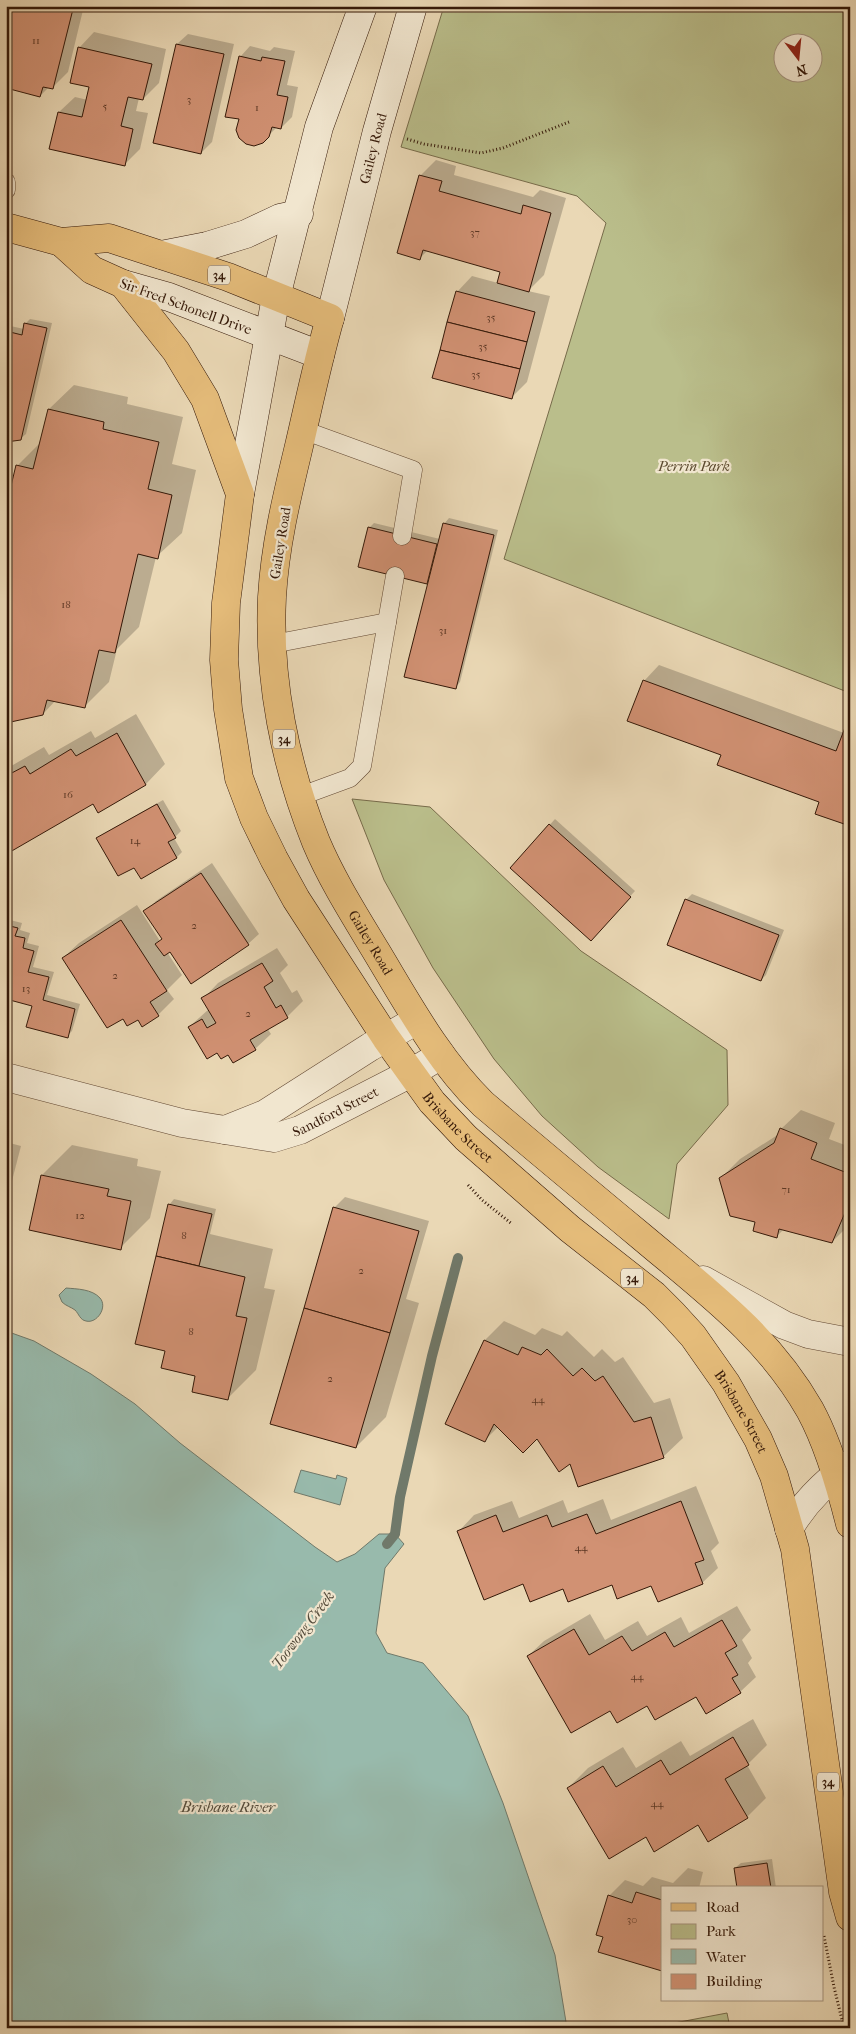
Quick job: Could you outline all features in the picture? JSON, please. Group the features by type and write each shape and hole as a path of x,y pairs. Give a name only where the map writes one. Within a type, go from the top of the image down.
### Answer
{"main road":[{"path":"240,494 276,297 320,127 363,6"},
{"name":"Gailey Road","path":"413,6 377,132 320,355 280,528 272,598 273,670 282,735 317,843 348,903 417,1020 441,1055"},
{"path":"161,255 207,246 246,234 280,218 299,214"},
{"name":"Sir Fred Schonell Drive","path":"6,227 61,242 109,238 228,277 330,318"},
{"name":"Sir Fred Schonell Drive","path":"61,242 92,270 123,284 168,297 320,355"},
{"name":"34","path":"123,284 176,350 205,399 240,494 226,603 224,660 228,708 239,778 254,818 274,859 325,944 386,1038"},
{"path":"223,1131 265,1114 417,1020"},
{"name":"Brisbane Street","path":"386,1038 432,1102 466,1138 570,1229 654,1295 693,1336 726,1383 758,1439 774,1476 795,1549 843,1892 850,1916"},
{"name":"34","path":"441,1055 463,1085 483,1104 743,1322 780,1366 805,1402 843,1469 848,1507"},
{"name":"Sandford Street","path":"6,1077 182,1124 274,1138 300,1130 411,1073 441,1055"},
{"path":"672,1262 784,1325 808,1334 850,1342"},
{"path":"789,1529 805,1504 843,1469"},
{"path":"789,1529 848,1507"}],"lane":[{"path":"6,182 6,190"},
{"path":"303,430 413,470 402,536"},
{"path":"301,796 350,778 362,766 395,576"},
{"path":"273,644 387,622"}],"path":[{"path":"406,139 424,144 481,153 503,148 569,122"},
{"path":"462,1178 482,1200 517,1228"},
{"path":"824,1934 844,2028"}],"green space":[{"name":"Perrin Park","path":"444,6 850,6 850,693 504,559 606,223 577,196 401,147"},
{"path":"352,799 430,807 581,951 727,1050 728,1105 677,1164 669,1219 598,1167 542,1116 494,1059 433,968 384,880"},
{"path":"727,2013 730,2028 648,2028"}],"water":[{"path":"66,1288 89,1291 97,1295 103,1306 100,1314 90,1321 81,1318 75,1310 62,1302 59,1295"},
{"name":"Brisbane River","path":"6,1331 34,1341 91,1374 135,1404 180,1443 337,1562 355,1554 379,1534 395,1534 404,1544 385,1568 376,1633 387,1653 423,1663 468,1716 503,1803 555,1955 567,2028 6,2028"},
{"path":"301,1470 336,1479 337,1475 347,1478 340,1505 294,1492"}],"building":[{"path":"6,6 62,6 73,9 53,89 43,87 40,97 6,88 10,71 6,70"},
{"path":"176,44 224,54 201,154 153,143"},
{"path":"78,47 152,64 143,100 128,97 121,126 133,129 125,166 49,149 58,112 82,117 89,87 70,83"},
{"path":"239,56 261,61 262,57 285,61 277,95 288,97 281,129 272,127 269,137 263,143 254,146 246,144 239,138 236,130 239,119 225,117"},
{"path":"419,175 442,181 439,191 521,214 523,205 551,213 529,292 497,283 500,272 423,250 420,260 397,253"},
{"path":"456,291 535,312 527,342 447,322"},
{"path":"447,322 527,342 520,369 440,350"},
{"path":"24,323 47,328 21,440 6,442 6,331 22,335"},
{"path":"440,350 520,369 512,399 432,378"},
{"path":"48,409 104,422 103,429 159,442 148,489 172,495 158,559 138,554 115,653 99,650 85,708 47,700 43,715 6,723 6,507 16,465 33,469"},
{"path":"443,523 494,535 456,689 404,677"},
{"path":"368,527 437,544 427,584 358,567"},
{"path":"643,680 836,751 846,725 850,726 850,826 815,814 819,802 717,765 721,755 627,721"},
{"path":"117,733 146,785 98,813 93,804 10,852 6,844 6,776 25,766 30,774 71,749 76,756"},
{"path":"157,804 176,838 168,842 177,858 141,879 134,868 118,876 96,838"},
{"path":"549,824 631,897 591,941 510,868"},
{"path":"201,873 249,945 191,984 170,952 164,956 155,944 162,939 143,911"},
{"path":"685,899 779,935 761,981 667,945"},
{"path":"121,920 167,991 150,1002 159,1016 142,1027 138,1020 127,1026 123,1019 107,1028 62,958"},
{"path":"6,925 18,928 15,936 25,938 23,948 34,951 28,972 49,977 43,1000 75,1009 68,1038 26,1027 32,1006 6,999"},
{"path":"262,963 273,981 264,987 276,1008 281,1005 288,1018 250,1040 256,1050 233,1063 228,1055 221,1059 217,1053 207,1059 188,1027 202,1019 207,1028 216,1023 201,998"},
{"path":"780,1128 817,1143 811,1159 850,1174 850,1201 832,1243 779,1229 777,1238 753,1231 755,1222 730,1216 719,1178 774,1143"},
{"path":"41,1175 109,1189 107,1196 131,1201 121,1250 29,1230"},
{"path":"168,1204 212,1214 199,1266 156,1256"},
{"path":"333,1207 419,1231 390,1333 304,1308"},
{"path":"156,1256 245,1277 236,1316 247,1318 228,1400 192,1392 195,1376 161,1368 165,1351 135,1344"},
{"path":"304,1308 390,1333 356,1448 270,1424"},
{"path":"484,1340 518,1355 522,1347 541,1355 547,1349 573,1376 582,1368 595,1381 603,1376 634,1422 651,1417 664,1458 578,1487 570,1464 559,1472 537,1439 523,1453 494,1424 485,1442 445,1424"},
{"path":"681,1501 704,1560 695,1563 703,1584 658,1602 651,1586 617,1599 612,1585 568,1602 563,1589 530,1602 523,1584 484,1600 457,1531 496,1515 503,1532 547,1515 552,1527 587,1514 596,1534"},
{"path":"722,1620 737,1646 725,1653 738,1675 732,1678 741,1693 706,1714 696,1697 655,1720 647,1706 617,1723 610,1711 571,1733 527,1656 574,1629 589,1655 622,1636 632,1651 665,1632 674,1647"},
{"path":"733,1737 749,1765 725,1779 748,1818 708,1842 698,1825 654,1852 646,1837 609,1859 567,1788 603,1766 616,1787 661,1760 670,1775"},
{"path":"767,1863 771,1886 737,1886 734,1868"},
{"path":"636,1892 661,1900 661,1971 598,1952 603,1937 596,1935 608,1895 632,1903"}],"waterway":[{"name":"Toowong Creek","path":"387,1544 395,1534 400,1497 432,1356 458,1258"}],"ferry route":[{"path":"6,2022 11,2028"}]}
